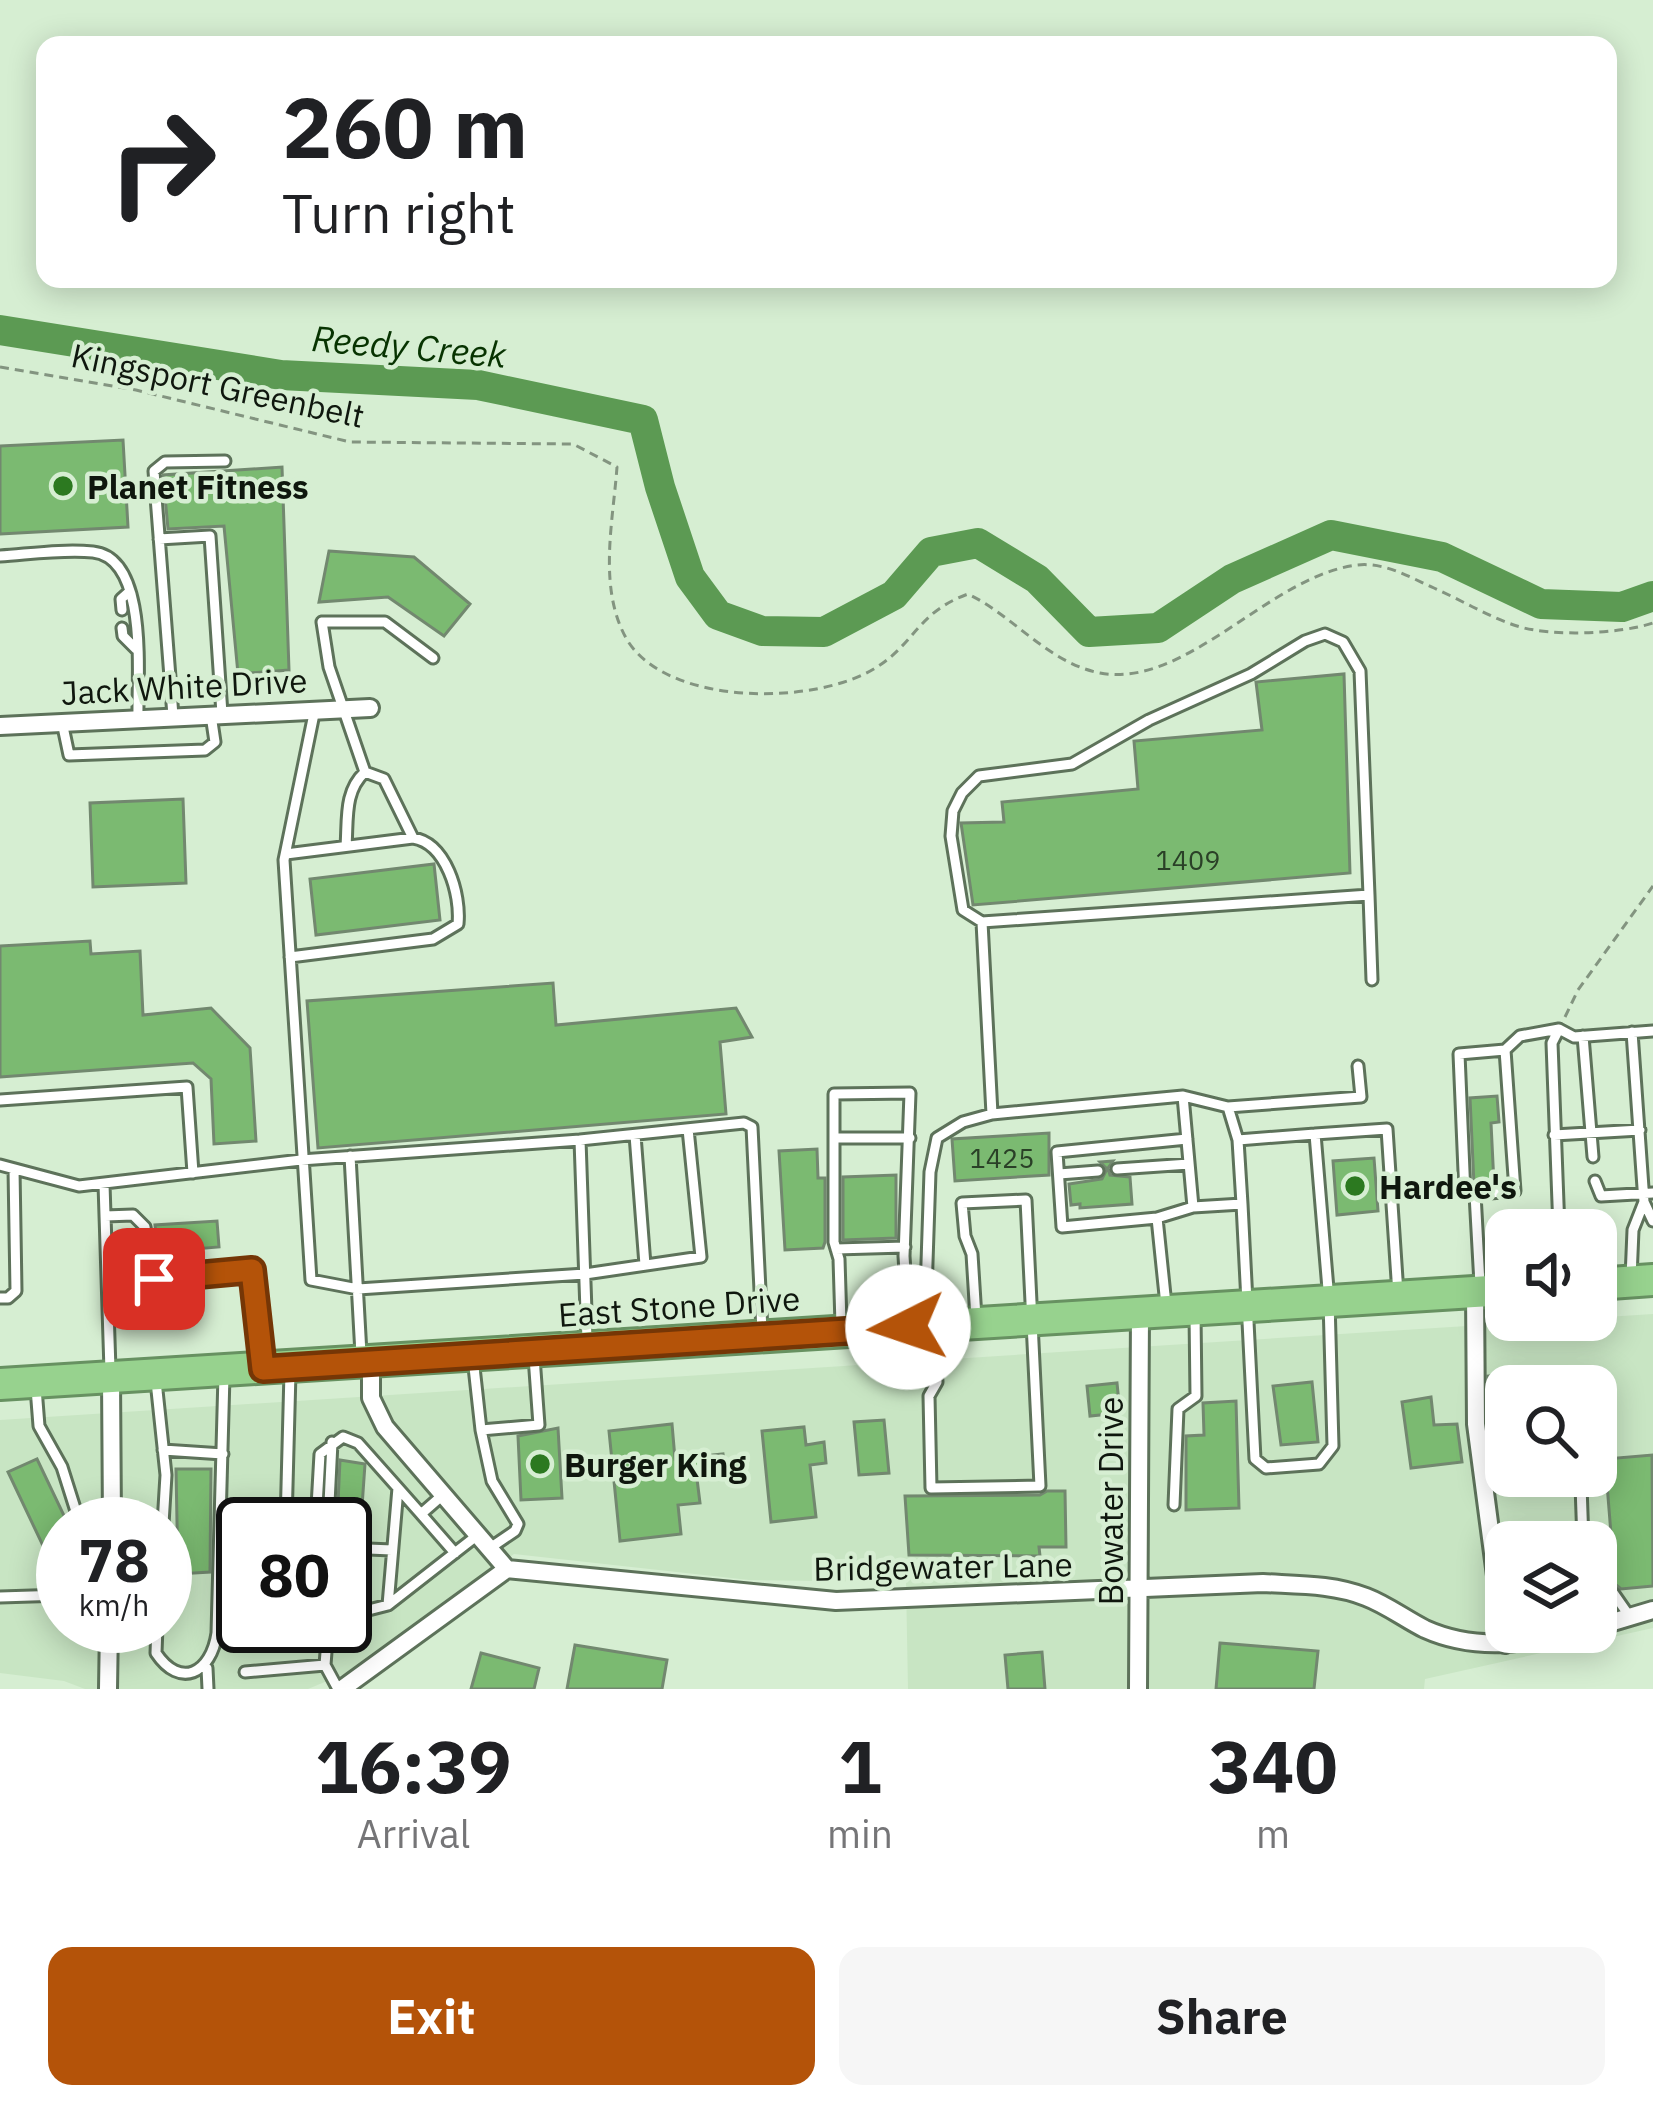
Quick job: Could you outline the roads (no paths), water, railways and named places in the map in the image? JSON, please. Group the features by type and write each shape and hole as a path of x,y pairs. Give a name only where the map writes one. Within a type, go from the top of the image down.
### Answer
{"highway":[{"name":"East Stone Drive","path":"0,1384 1485,1291"}],"street":[{"name":"Jack White Drive","path":"0,726 370,708"},
{"name":"Bowater Drive","path":"1138,1689 1141,1591 1167,1311"},
{"path":"1485,1315 1476,1424 1489,1521"},
{"path":"340,1689 507,1569 385,1427 374,1409 366,1362"},
{"path":"110,1378 112,1497"},
{"name":"Bridgewater Lane","path":"507,1569 792,1600 1141,1591 1263,1582 1332,1587 1367,1597 1426,1630 1485,1643"},
{"path":"1617,1620 1653,1610"},
{"path":"108,1689 109,1653"}],"lane":[{"path":"173,716 154,471 158,465 225,460"},
{"path":"62,722 69,754 205,750 214,742 210,536 159,539"},
{"path":"0,556 97,552 117,562 135,609 138,718"},
{"path":"122,610 121,599 130,591"},
{"path":"365,772 329,667 322,622 385,622 433,658"},
{"path":"122,628 136,650"},
{"path":"1369,896 982,922 963,910 951,836 953,811 979,776 1072,764 1149,720 1251,674 1304,640 1325,634 1343,642 1360,670 1369,896 1372,980"},
{"path":"315,710 286,854 311,1280 358,1289 585,1274 701,1257 688,1129"},
{"path":"365,772 384,779 413,838"},
{"path":"346,846 349,797 365,772"},
{"path":"286,854 425,840 441,856 460,913 458,924 433,939 290,957"},
{"path":"982,922 992,1114"},
{"path":"1558,1209 1552,1043 1559,1029"},
{"path":"1505,1050 1515,1191 1465,1195 1459,1054 1505,1050 1520,1036 1559,1029 1574,1037 1653,1031"},
{"path":"1632,1033 1653,1221"},
{"path":"1583,1036 1593,1157"},
{"path":"922,1326 930,1172 938,1138 963,1121 992,1114 1183,1096 1228,1107 1361,1096 1358,1066"},
{"path":"0,1100 187,1087 193,1173"},
{"path":"841,1331 834,1094 910,1093 905,1247 937,1382 929,1396 931,1488 1040,1486 1026,1200 962,1203 972,1254 976,1323"},
{"path":"1183,1096 1193,1207"},
{"path":"1228,1107 1238,1140 1256,1459 1266,1468 1318,1464 1333,1446 1329,1300 1315,1134"},
{"path":"0,1165 79,1186 301,1160 744,1124 752,1127 762,1336"},
{"path":"1238,1140 1387,1129 1398,1296"},
{"path":"1554,1135 1640,1130"},
{"path":"635,1135 645,1265"},
{"path":"834,1138 910,1138"},
{"path":"1186,1138 1058,1152 1062,1227 1242,1204"},
{"path":"580,1140 587,1348"},
{"path":"350,1156 366,1362"},
{"path":"1117,1169 1189,1164"},
{"path":"0,1298 16,1291 14,1169"},
{"path":"1059,1174 1098,1171"},
{"path":"1594,1181 1600,1196 1647,1196"},
{"path":"104,1184 110,1378"},
{"path":"1475,1194 1485,1275"},
{"path":"1642,1281 1633,1230 1647,1196"},
{"path":"0,1209 15,1208"},
{"path":"105,1216 133,1215 145,1227 154,1279 252,1270 277,1368 284,1497"},
{"path":"1157,1217 1167,1311 1196,1396 1178,1409 1174,1505"},
{"path":"836,1250 905,1247"},
{"path":"481,1430 539,1425 534,1352"},
{"path":"372,1609 388,1605 455,1553 507,1538 518,1524 492,1481 473,1355"},
{"path":"156,1653 162,1665 177,1675 199,1672 214,1657 224,1371"},
{"path":"156,1375 163,1497"},
{"path":"35,1382 39,1426 62,1467 71,1497"},
{"path":"318,1497 320,1454 343,1437 358,1442 455,1553"},
{"path":"329,1497 332,1442"},
{"path":"163,1450 223,1454"},
{"path":"388,1605 398,1488"},
{"path":"421,1514 445,1493"},
{"path":"372,1549 392,1550"},
{"path":"0,1597 36,1595"},
{"path":"1617,1598 1630,1616"},
{"path":"327,1653 326,1665 340,1689"},
{"path":"244,1672 326,1665"},
{"path":"207,1667 208,1689"}],"waterway":[{"name":"Reedy Creek","path":"0,330 281,375 478,385 643,420 690,577 718,615 762,631 824,632 894,595 931,552 978,543 1037,579 1089,632 1158,628 1232,579 1331,535 1442,557 1541,604 1622,607 1653,596"}],"place":[{"name":"Planet Fitness","path":"63,486"},
{"name":"Hardee's","path":"1355,1186"},
{"name":"Burger King","path":"540,1464"}]}
